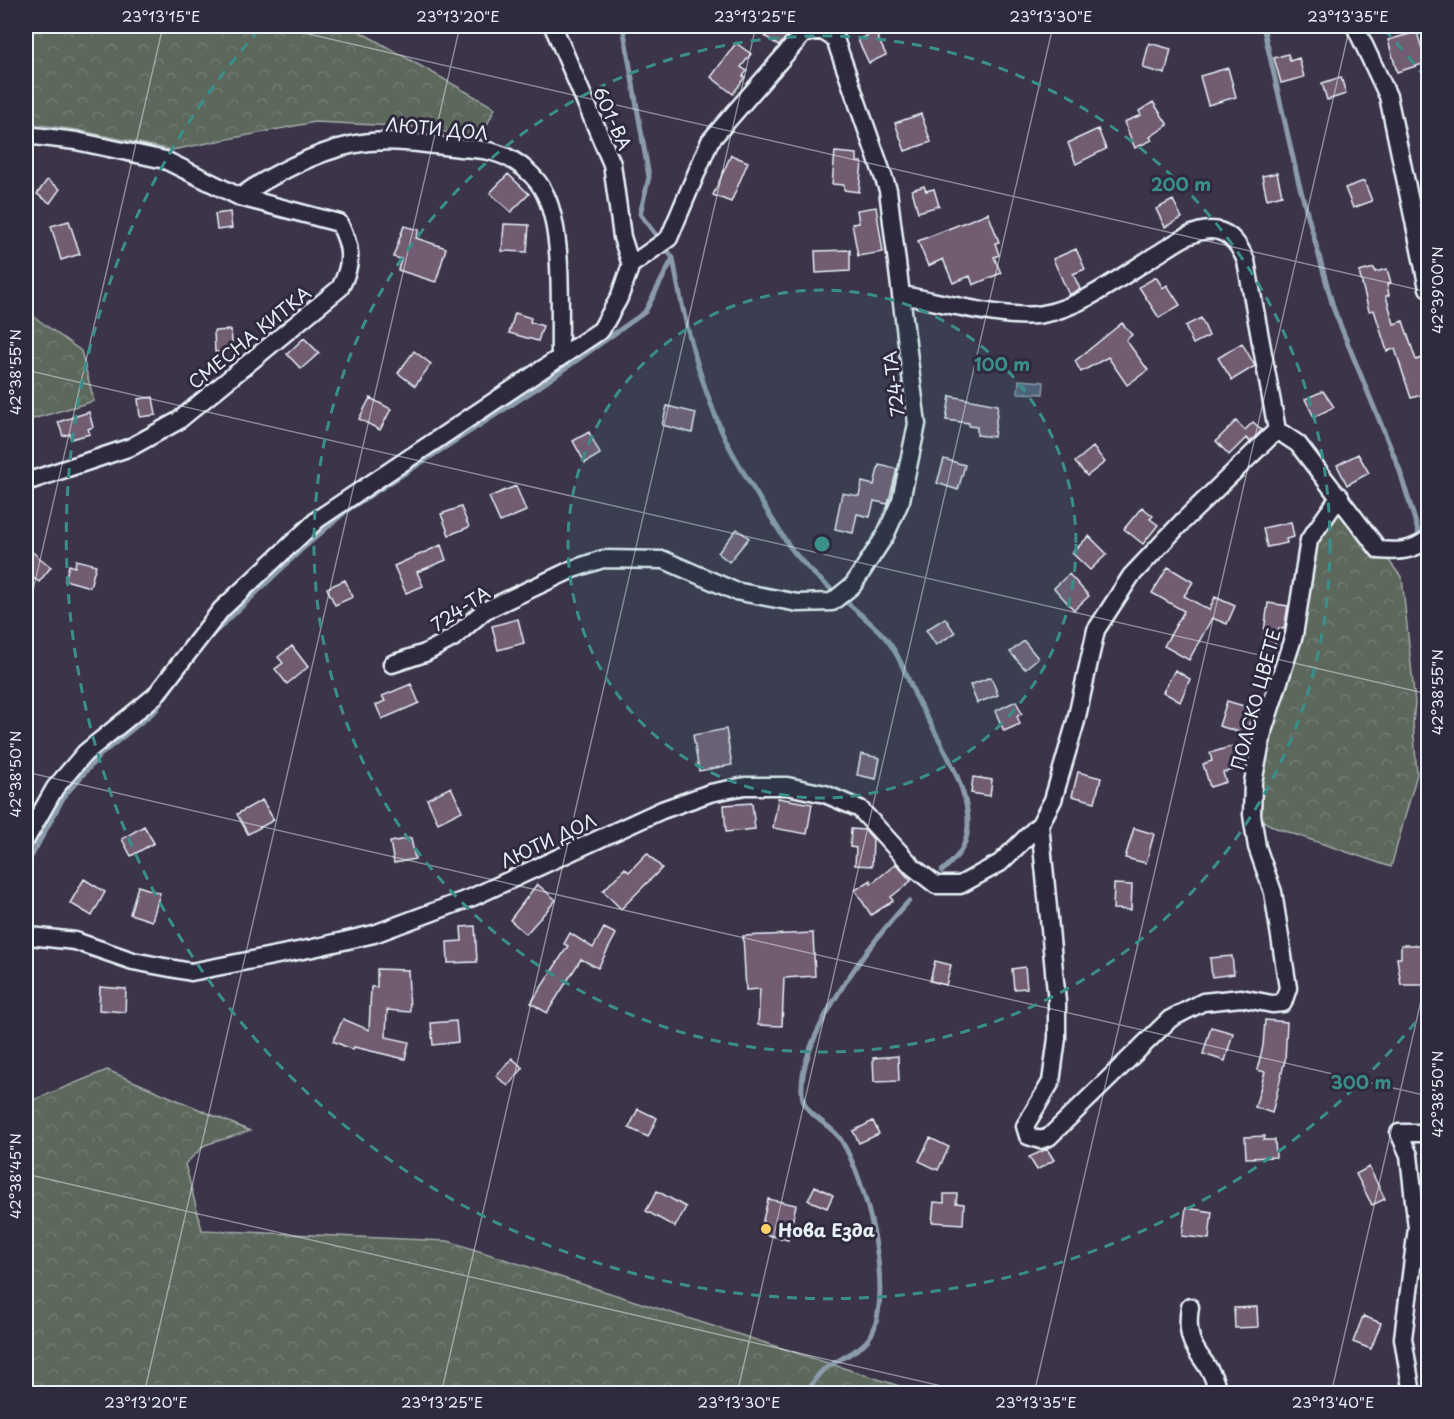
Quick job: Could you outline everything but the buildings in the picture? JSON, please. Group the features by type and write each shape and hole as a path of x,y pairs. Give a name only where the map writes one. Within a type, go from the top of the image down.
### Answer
{"street":[{"name":"601-ВА","path":"553,26 612,164 622,237 631,265"},
{"path":"1355,26 1388,96 1428,288"},
{"name":"724-ТА","path":"392,664 425,653 453,638 495,606 573,569 603,559 664,560 735,591 798,603 832,602 848,589 885,536 902,500 917,424 888,190 835,39 821,30 803,34 710,141 669,238 631,265"},
{"path":"26,135 76,141 165,160 240,197"},
{"name":"ЛЮТИ ДОЛ","path":"240,197 257,184 292,167 351,145 397,141 495,152 516,161 533,177 546,196 556,236 560,355"},
{"name":"СМЕСНА КИТКА","path":"26,482 131,447 178,421 340,288 348,272 349,243 339,223 240,197"},
{"path":"902,295 1018,315 1042,314 1074,303 1185,237 1210,230 1226,234 1240,246 1246,261 1277,430 1298,444 1379,550 1419,547 1428,539"},
{"path":"26,839 55,788 85,753 155,696 221,610 318,519 450,434 560,355 601,330 619,298 631,265"},
{"path":"1040,824 1053,800 1076,721 1096,630 1131,576 1183,521 1277,430"},
{"name":"ПОЛСКО ЦВЕТЕ","path":"1040,824 1057,1002 1057,1038 1051,1082 1043,1100 1028,1119 1026,1131 1028,1136 1040,1140 1049,1137 1170,1019 1203,1002 1241,998 1272,1004 1283,1003 1287,996 1288,988 1273,892 1257,847 1252,815 1253,782 1264,728 1294,635 1309,540 1340,496"},
{"name":"ЛЮТИ ДОЛ","path":"26,939 30,936 75,941 133,961 191,972 313,948 374,934 396,926 472,897 662,810 710,793 746,786 787,786 825,794 860,809 913,867 936,885 960,885 1000,863 1040,824"},
{"path":"1412,1394 1403,1338 1417,1228 1409,1155 1399,1133 1428,1133"},
{"path":"1190,1307 1186,1328 1189,1340 1214,1379 1218,1394"}],"green space":[{"path":"26,26 350,26 495,108 481,138 415,127 315,122 172,150 77,130 26,123"},
{"path":"26,311 81,351 94,401 26,421"},
{"path":"1340,496 1402,578 1415,703 1413,723 1417,774 1391,867 1276,828 1252,815 1309,540"},
{"path":"107,1070 250,1131 205,1145 185,1164 202,1230 448,1241 921,1393 26,1393 26,1103"}],"water":[{"path":"1019,380 1044,382 1043,394 1018,393"}],"waterway":[{"path":"209,638 302,549 346,511 539,387 645,312 673,258 640,214 649,177 623,26"},
{"path":"1263,26 1298,180 1334,310 1399,468 1428,564"},
{"path":"673,258 699,368 713,411 735,458 782,535 803,563 887,640 898,657 958,778 967,811 966,840 960,852 942,871"},
{"path":"26,866 64,796 100,755 156,710 179,676"},
{"path":"807,1394 822,1371 859,1348 870,1337 879,1309 880,1285 874,1232 860,1180 841,1140 807,1108 802,1093 804,1070 824,1018 840,991 876,940 909,901"}],"place":[{"name":"Нова Езда","path":"766,1229"}]}
